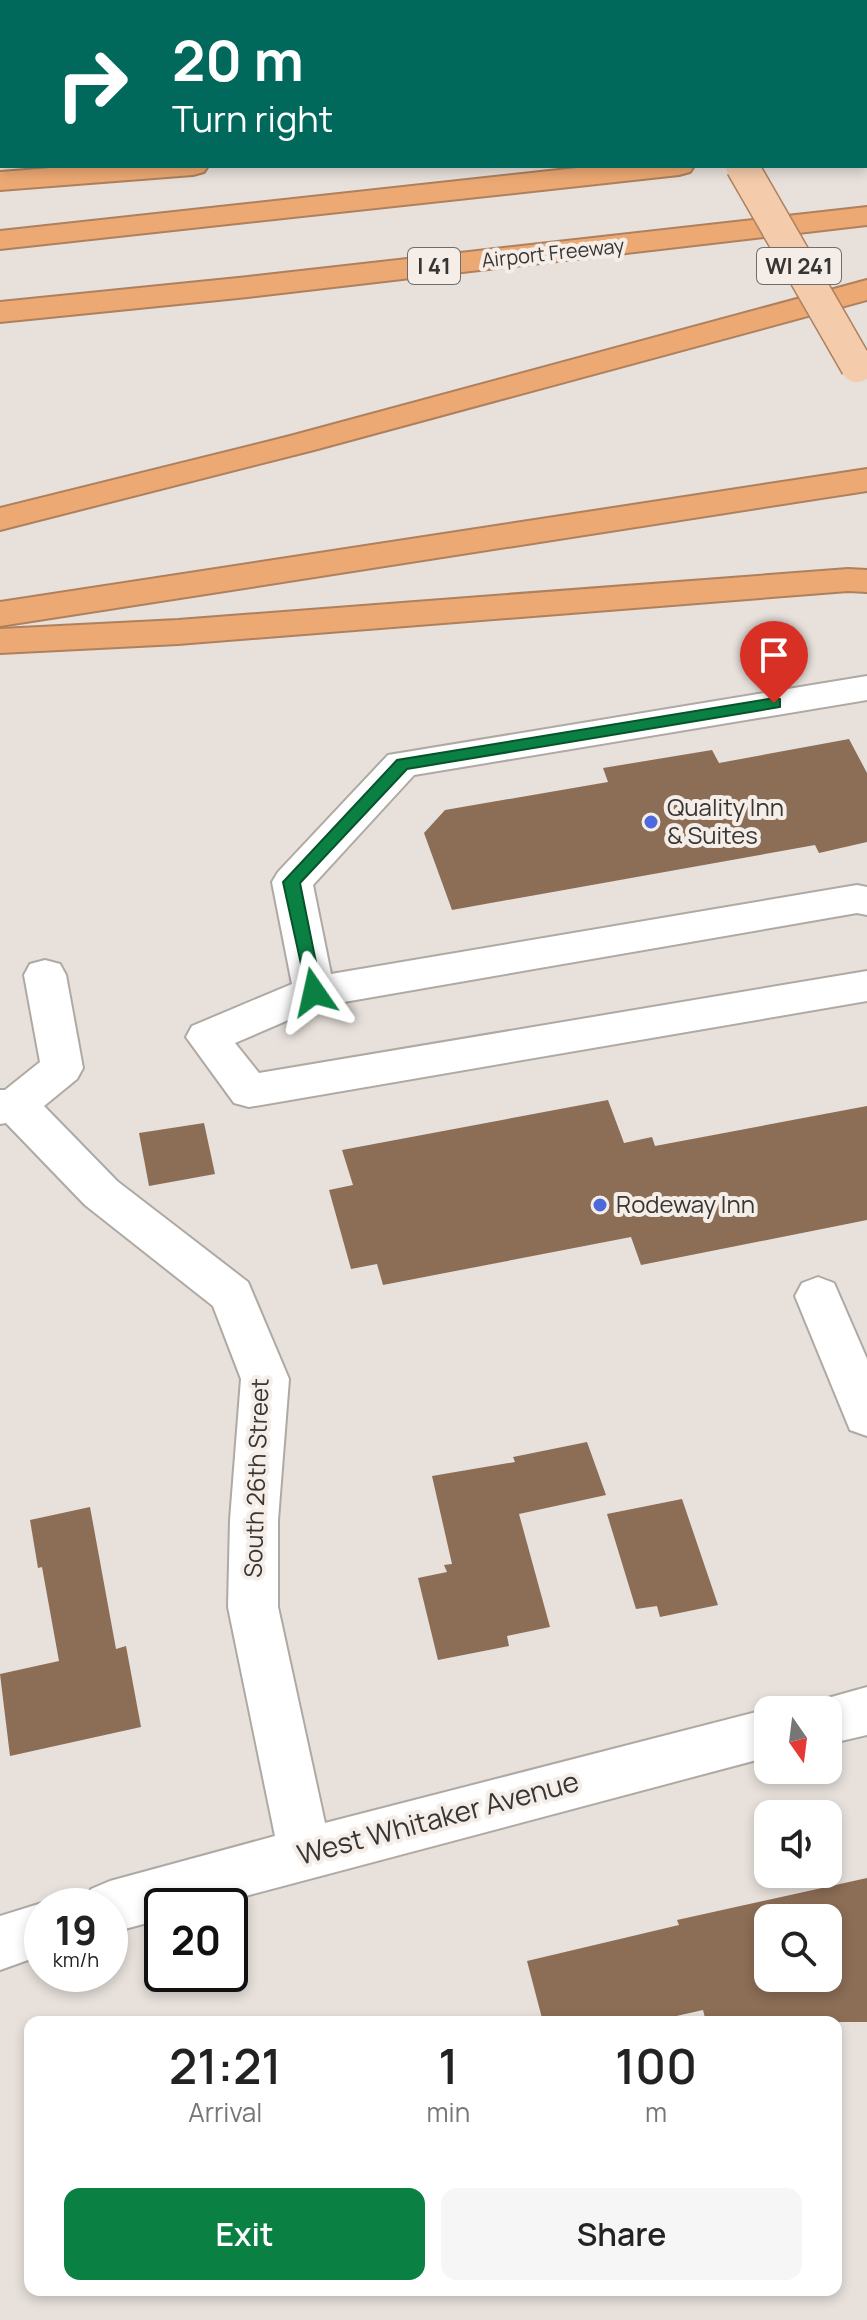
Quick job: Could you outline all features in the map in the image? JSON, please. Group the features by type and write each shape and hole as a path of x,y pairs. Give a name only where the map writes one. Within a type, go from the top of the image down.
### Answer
{"highway":[{"path":"0,181 167,168"},
{"path":"0,240 661,168"},
{"name":"Airport Freeway","path":"0,312 280,284 867,216"},
{"path":"0,519 317,439 867,290"},
{"path":"0,614 867,480"},
{"path":"0,641 178,632 867,581"}],"main road":[{"name":"WI 241","path":"743,168 862,374"}],"street":[{"path":"314,992 292,882 402,764 867,688"},
{"path":"867,901 857,899 314,992 207,1037 249,1091 867,986"},
{"path":"8,1106 62,1068 45,975"},
{"name":"South 26th Street","path":"8,1106 101,1193 232,1295 265,1379 254,1520 253,1607 305,1853"},
{"path":"818,1296 867,1416"},
{"path":"842,1717 867,1711"},
{"name":"West Whitaker Avenue","path":"128,1902 754,1737"},
{"path":"0,1943 24,1935"}],"building":[{"name":"Quality Inn & Suites","path":"849,739 867,773 867,842 819,853 815,845 452,910 424,833 445,810 608,782 603,768 712,750 719,763"},
{"name":"Rodeway Inn","path":"608,1100 624,1143 652,1137 655,1146 867,1106 867,1220 641,1265 631,1237 383,1285 377,1264 351,1269 329,1190 353,1185 342,1150"},
{"path":"204,1123 215,1174 149,1186 139,1133"},
{"path":"587,1442 606,1495 519,1514 550,1627 507,1636 509,1646 438,1660 418,1578 447,1572 444,1565 452,1564 432,1476 515,1462 513,1457"},
{"path":"682,1499 718,1605 660,1617 657,1606 636,1609 607,1514"},
{"path":"90,1507 116,1649 126,1646 141,1727 10,1756 0,1674 59,1661 30,1520"},
{"path":"867,1878 867,2022 842,2022 842,2016 704,2016 703,2010 676,2016 541,2016 527,1961 679,1925 677,1920 822,1888 842,1888 842,1884"}],"place":[{"name":"Quality Inn & Suites","path":"651,822"},
{"name":"Rodeway Inn","path":"600,1205"}],"route":[{"path":"314,992 292,882 402,764 774,703"}]}
